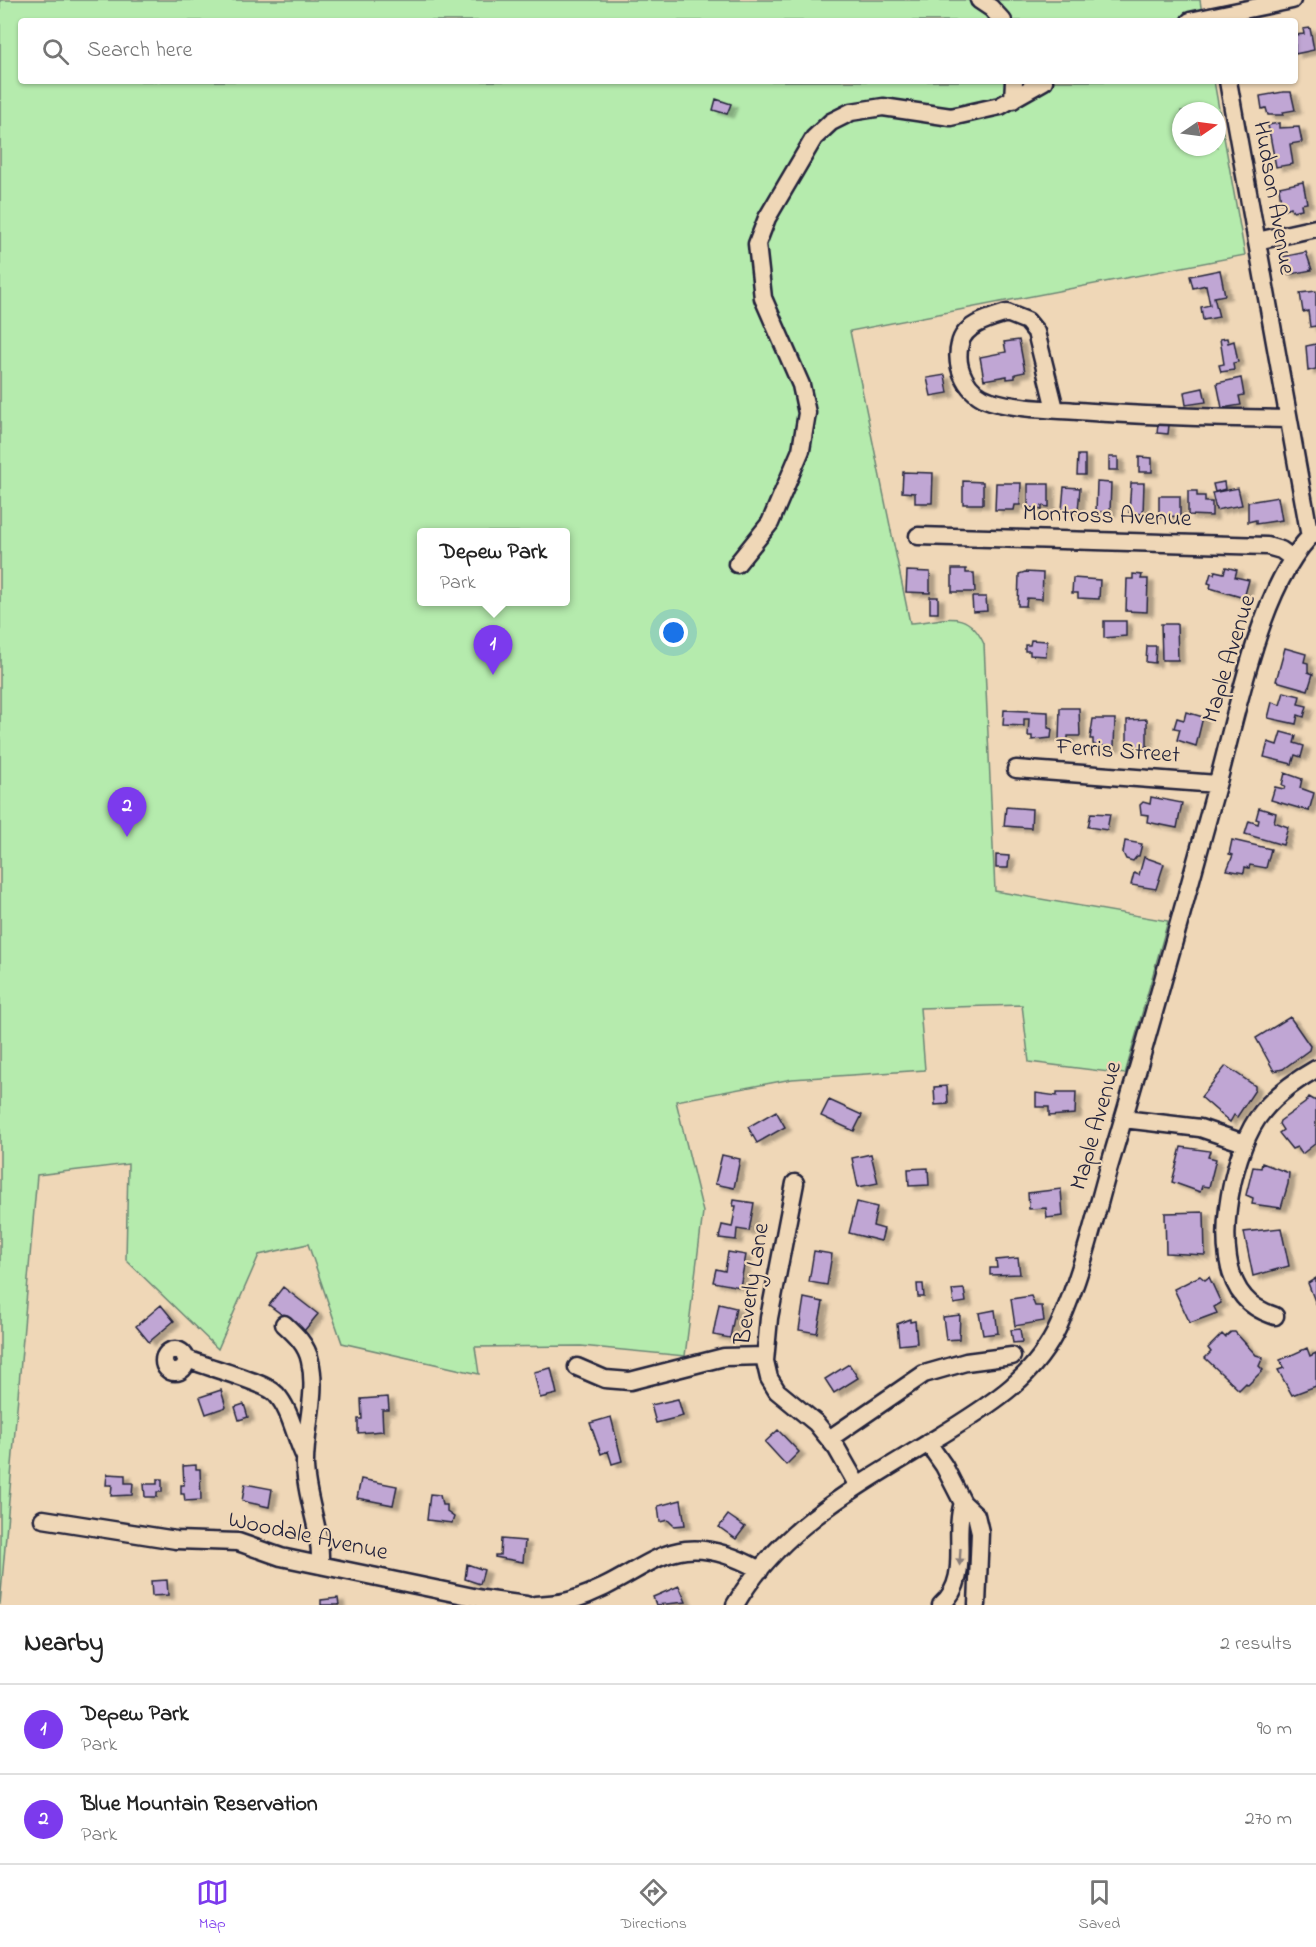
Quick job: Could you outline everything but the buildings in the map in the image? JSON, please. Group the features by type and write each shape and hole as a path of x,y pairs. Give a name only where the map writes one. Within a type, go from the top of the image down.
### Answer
{"street":[{"path":"978,0 991,8 1000,18"},
{"path":"1198,18 1215,12 1292,0"},
{"path":"1013,100 1014,84"},
{"path":"737,564 770,524 801,450 807,413 801,385 763,298 757,244 767,218 814,138 831,122 851,112 883,107 951,117 1013,100 1039,84"},
{"name":"Hudson Avenue","path":"1229,84 1288,419 1313,534"},
{"path":"1257,241 1316,228"},
{"path":"1055,409 1036,332 1028,321 1007,313 973,326 960,340 957,359 966,384 990,401 1055,409 1163,417 1288,419"},
{"name":"Maple Avenue","path":"735,1605 760,1570 799,1528 858,1486 997,1401 1026,1377 1046,1350 1083,1264 1253,654 1277,589 1292,558 1313,534"},
{"name":"Montross Avenue","path":"918,536 1267,546 1281,550 1292,558"},
{"name":"Ferris Street","path":"1016,769 1217,784"},
{"path":"1275,1316 1260,1311 1243,1296 1233,1274 1228,1253 1227,1207 1244,1143 1268,1105 1284,1089 1316,1069"},
{"path":"1124,1119 1200,1128 1244,1143"},
{"name":"Beverly Lane","path":"795,1183 769,1318 765,1356 769,1378 777,1391 816,1424 829,1439 858,1486"},
{"path":"284,1324 297,1335 307,1351 312,1369 306,1458 307,1485 321,1548 320,1565"},
{"path":"577,1367 605,1379 637,1380 724,1357 765,1356"},
{"path":"829,1439 924,1374 966,1362 1012,1356"},
{"path":"185,1358 272,1390 282,1404 306,1458"},
{"path":"928,1443 963,1503 976,1515 980,1532 976,1605"},
{"path":"941,1605 947,1600 958,1579 960,1548 958,1517 963,1503"},
{"name":"Woodale Avenue","path":"43,1520 176,1540 238,1542 281,1557 483,1599 526,1605"},
{"path":"535,1605 574,1599 643,1564 681,1551 712,1551 739,1558 760,1570"}],"green space":[{"path":"0,0 1200,0 1203,18 18,18 18,84 1215,84 1218,102 1172,102 1172,156 1226,156 1226,148 1245,255 850,331 910,623 953,618 961,620 977,632 984,644 995,891 1168,921 1125,1074 1029,1062 1022,1005 920,1008 925,1070 792,1079 676,1101 703,1212 685,1356 581,1346 475,1347 479,1374 342,1343 308,1244 259,1255 218,1349 126,1260 128,1164 37,1175 0,1605"}],"place":[{"name":"Depew Park","path":"493,675"},
{"name":"Blue Mountain Reservation","path":"127,837"}]}
